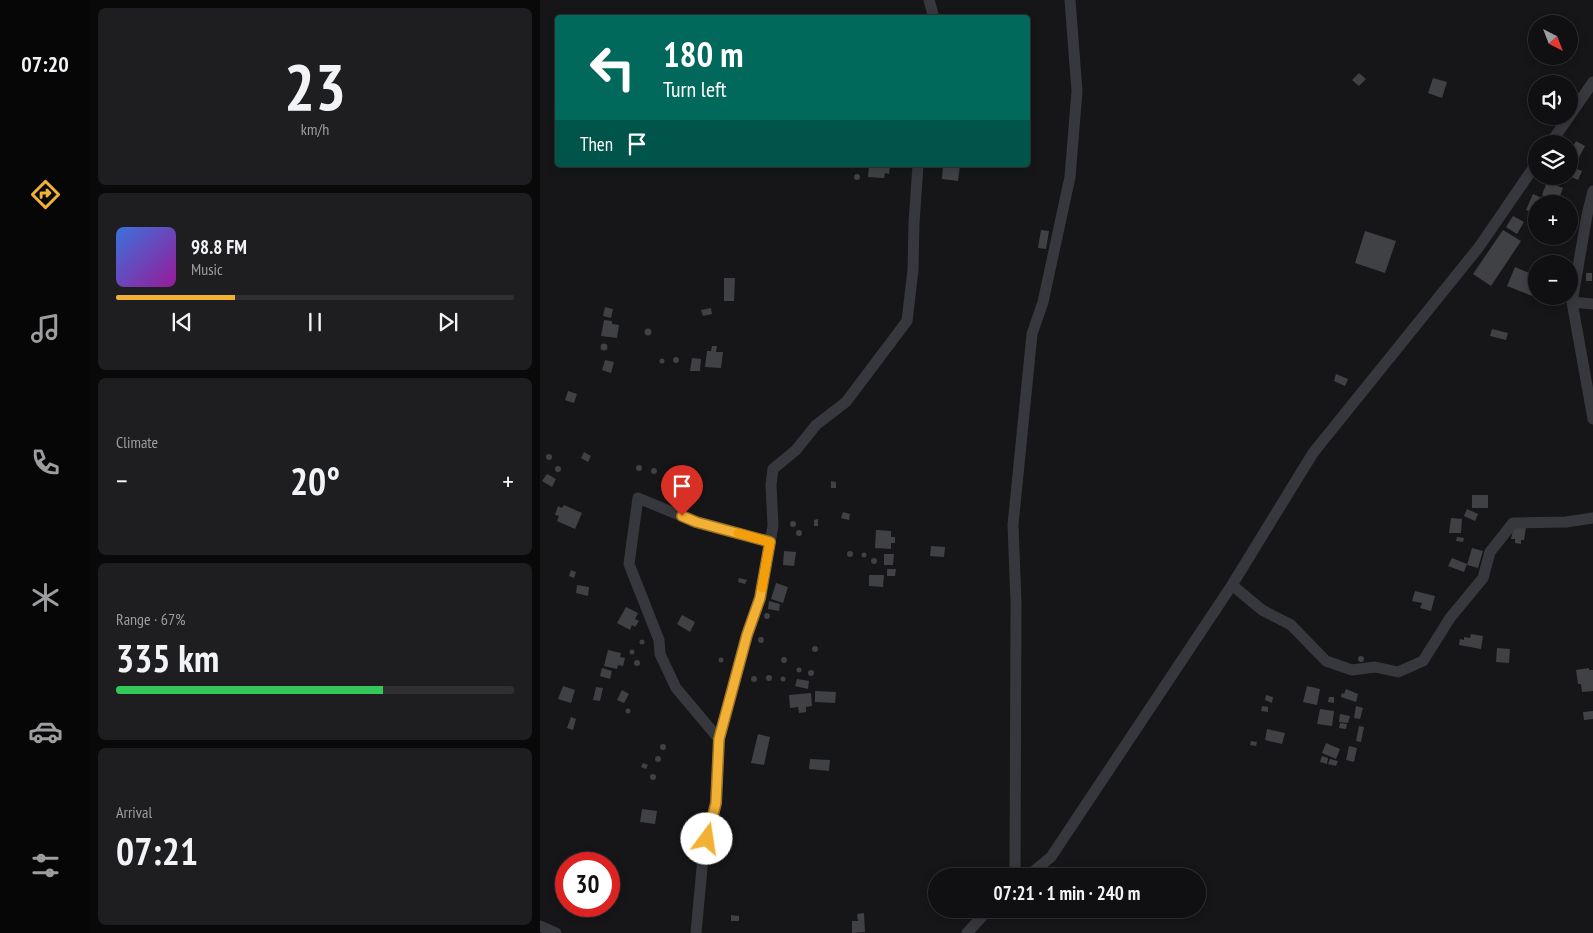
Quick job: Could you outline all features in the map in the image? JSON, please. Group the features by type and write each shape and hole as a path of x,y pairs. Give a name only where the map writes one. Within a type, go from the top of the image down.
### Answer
{"street":[{"path":"929,0 933,15"},
{"path":"1015,868 1016,602 1013,525 1032,334 1043,302 1070,177 1077,91 1070,0"},
{"path":"1556,135 1593,82"},
{"path":"696,933 703,857 716,803 719,739 747,635 760,598 773,526 773,469 796,450 816,424 846,402 907,321 913,270 918,167"},
{"path":"1038,868 1051,857 1232,585 1312,453 1479,247 1528,176"},
{"path":"1578,267 1593,191"},
{"path":"1578,303 1593,304"},
{"path":"1573,305 1593,419"},
{"path":"719,739 676,688 660,654 659,640 629,564 638,498 696,522 770,542"},
{"path":"1232,585 1262,610 1291,625 1326,661 1352,670 1375,667 1398,672 1423,661 1450,618 1483,578 1490,552 1513,523 1566,522 1593,518"},
{"path":"967,933 981,918"},
{"path":"540,926 556,933"}],"building":[{"path":"1359,73 1366,79 1359,86 1352,80"},
{"path":"1433,78 1447,82 1442,98 1428,93"},
{"path":"1578,142 1585,146 1578,159"},
{"path":"869,167 890,167 889,174 885,173 884,178 868,177"},
{"path":"943,167 960,167 958,181 942,179"},
{"path":"1578,169 1582,171 1578,180"},
{"path":"857,174 860,177 857,180 854,177"},
{"path":"1546,185 1555,185 1563,188 1560,195 1542,195"},
{"path":"1513,216 1524,222 1517,234 1506,227"},
{"path":"1041,230 1049,231 1046,249 1038,248"},
{"path":"1503,230 1521,241 1491,286 1473,274"},
{"path":"1365,231 1396,241 1385,273 1355,263"},
{"path":"1515,267 1528,273 1528,294 1507,286"},
{"path":"1586,273 1592,273 1592,281 1586,281"},
{"path":"724,278 735,278 734,301 724,301"},
{"path":"605,307 613,309 611,318 603,316"},
{"path":"711,308 712,314 703,316 701,310"},
{"path":"604,320 612,321 612,324 619,325 617,338 601,336"},
{"path":"648,329 651,332 648,335 645,332"},
{"path":"1492,329 1508,333 1506,340 1490,336"},
{"path":"604,343 608,347 604,351 600,347"},
{"path":"712,346 717,346 716,352 723,352 721,368 705,367 707,351 711,351"},
{"path":"676,357 679,360 676,363 673,360"},
{"path":"662,358 665,361 662,364 659,361"},
{"path":"692,358 701,359 700,371 690,371"},
{"path":"605,360 614,362 611,373 602,370"},
{"path":"1336,374 1348,379 1345,386 1334,381"},
{"path":"568,391 577,394 574,403 565,400"},
{"path":"584,452 591,456 588,462 581,458"},
{"path":"549,454 552,457 549,460 546,457"},
{"path":"639,465 642,468 639,471 636,468"},
{"path":"558,466 561,469 558,472 555,469"},
{"path":"654,468 657,471 654,474 651,471"},
{"path":"547,474 556,479 552,487 542,481"},
{"path":"831,481 836,482 836,488 831,488"},
{"path":"1472,495 1488,495 1488,508 1472,508"},
{"path":"564,505 582,513 575,529 557,521 559,516 555,515 558,506 562,508"},
{"path":"1467,509 1478,514 1475,521 1464,516"},
{"path":"843,512 850,514 849,520 841,518"},
{"path":"1451,518 1462,519 1461,533 1449,533"},
{"path":"818,519 818,526 814,526 814,520"},
{"path":"793,521 796,524 793,527 790,524"},
{"path":"1514,526 1526,527 1524,540 1521,540 1521,544 1515,543 1515,539 1511,539"},
{"path":"799,530 802,533 799,536 796,533"},
{"path":"876,530 891,531 891,537 895,537 895,543 891,543 891,549 875,548"},
{"path":"1457,537 1464,538 1463,542 1456,541"},
{"path":"931,546 945,547 944,557 930,556"},
{"path":"1472,548 1483,551 1478,568 1467,565"},
{"path":"784,551 796,552 794,566 783,565"},
{"path":"850,551 853,554 850,557 847,554"},
{"path":"864,552 867,555 864,558 861,555"},
{"path":"884,554 894,554 893,565 884,565"},
{"path":"874,558 877,561 874,564 871,561"},
{"path":"1452,558 1467,564 1464,572 1448,566"},
{"path":"887,569 896,569 895,576 887,576"},
{"path":"571,570 576,572 574,578 569,576"},
{"path":"869,575 884,575 883,587 869,586"},
{"path":"739,578 747,580 745,584 738,582"},
{"path":"776,583 788,587 783,603 771,599"},
{"path":"577,585 589,587 588,596 576,593"},
{"path":"1415,591 1435,596 1431,611 1420,608 1422,603 1412,601"},
{"path":"769,601 780,604 779,611 768,609"},
{"path":"626,607 638,613 635,619 639,621 635,627 632,625 630,630 617,623"},
{"path":"767,613 770,616 767,619 764,616"},
{"path":"682,615 695,622 690,632 677,624"},
{"path":"1471,634 1483,636 1481,649 1459,645 1460,639 1464,640 1464,637 1470,638"},
{"path":"761,637 764,640 761,643 758,640"},
{"path":"642,639 645,642 642,645 639,642"},
{"path":"815,646 818,649 815,652 812,649"},
{"path":"1497,648 1510,649 1509,663 1496,662"},
{"path":"632,649 635,652 632,655 629,652"},
{"path":"608,650 621,653 620,657 625,658 623,666 618,665 617,669 604,666"},
{"path":"1361,656 1364,659 1361,662 1358,659"},
{"path":"721,657 724,660 721,663 718,660"},
{"path":"784,657 787,660 784,663 781,660"},
{"path":"637,660 640,663 637,666 634,663"},
{"path":"799,667 802,670 799,673 796,670"},
{"path":"602,668 612,671 610,679 600,676"},
{"path":"1589,668 1589,670 1593,670 1593,691 1582,692 1581,684 1578,684 1576,670"},
{"path":"811,670 814,673 811,676 808,673"},
{"path":"769,675 772,678 769,681 766,678"},
{"path":"754,676 757,679 754,682 751,679"},
{"path":"783,676 786,679 783,682 780,679"},
{"path":"797,679 809,681 808,689 795,686"},
{"path":"563,686 575,690 571,703 558,699"},
{"path":"1307,686 1320,689 1317,705 1303,702"},
{"path":"596,687 603,688 600,701 593,700"},
{"path":"1346,689 1358,694 1356,702 1341,697"},
{"path":"622,690 629,694 624,703 617,700"},
{"path":"815,691 836,692 835,703 815,702"},
{"path":"811,693 812,706 806,707 806,712 799,713 798,707 790,708 789,695"},
{"path":"1266,695 1273,697 1272,703 1265,700"},
{"path":"1329,697 1334,697 1334,703 1328,702"},
{"path":"1262,706 1268,707 1268,712 1261,711"},
{"path":"1356,706 1363,708 1360,719 1354,718"},
{"path":"628,708 631,711 628,714 625,711"},
{"path":"1320,709 1334,711 1332,726 1317,724"},
{"path":"1593,711 1593,719 1584,720 1583,712"},
{"path":"1340,714 1350,716 1348,723 1339,722"},
{"path":"571,717 576,719 573,730 567,728"},
{"path":"1340,723 1347,724 1346,729 1339,728"},
{"path":"1359,726 1364,727 1361,742 1356,741"},
{"path":"1267,729 1285,733 1282,744 1265,740"},
{"path":"758,734 770,737 764,765 751,763"},
{"path":"1251,741 1257,742 1256,746 1250,745"},
{"path":"1326,743 1340,749 1336,759 1322,753"},
{"path":"663,744 666,747 663,750 660,747"},
{"path":"1349,746 1357,748 1354,762 1346,760"},
{"path":"658,756 661,759 658,762 655,759"},
{"path":"1322,756 1328,758 1327,764 1320,762"},
{"path":"810,759 830,760 829,771 809,769"},
{"path":"1330,759 1338,761 1336,766 1328,764"},
{"path":"643,763 648,765 646,769 641,767"},
{"path":"653,774 656,777 653,780 650,777"},
{"path":"642,809 657,811 655,824 640,822"},
{"path":"864,913 865,932 852,933 852,921 858,921 857,914"},
{"path":"731,915 739,916 739,921 731,921"}],"slow traffic":[{"path":"738,533 770,542 762,588"}],"route":[{"path":"682,516 696,522 770,542 760,598 747,635 719,739 716,803 707,839"}]}
